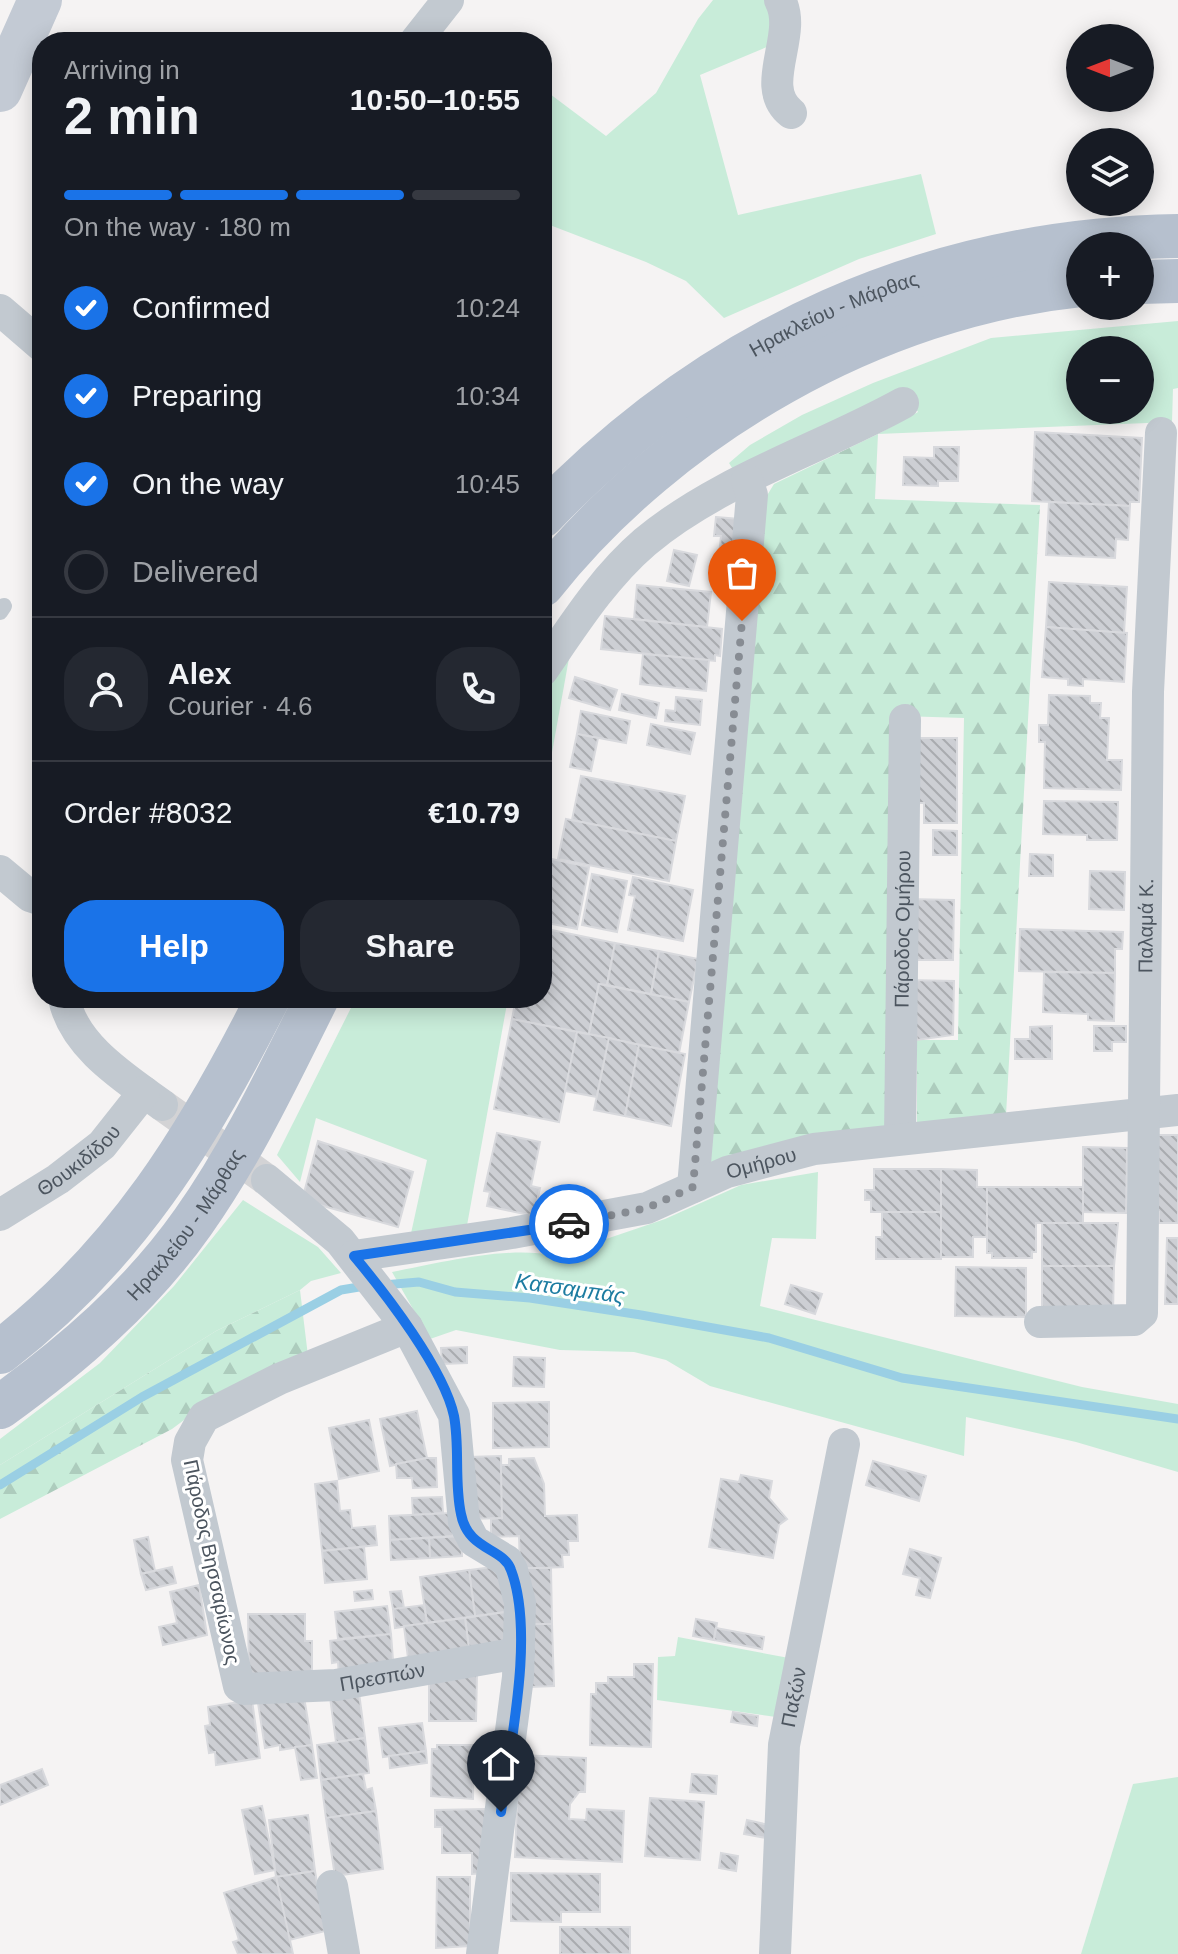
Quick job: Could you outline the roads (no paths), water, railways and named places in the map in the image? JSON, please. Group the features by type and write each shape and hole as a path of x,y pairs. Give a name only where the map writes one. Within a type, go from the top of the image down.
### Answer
{"main road":[{"name":"Ηρακλείου - Μάρθας","path":"552,506 601,458 689,390 777,333 820,313 918,277 1032,248 1102,239 1178,236"},
{"path":"1154,282 1178,281"},
{"name":"Ηρακλείου - Μάρθας","path":"552,574 609,511 663,463 723,420 818,365 938,315 1025,293 1066,287"},
{"name":"Ηρακλείου - Μάρθας","path":"0,1352 82,1280 148,1204 224,1086 263,1008"},
{"name":"Ηρακλείου - Μάρθας","path":"0,1407 104,1324 193,1223 237,1151 312,1008"}],"street":[{"path":"0,90 40,0"},
{"path":"423,32 448,0"},
{"path":"780,0 787,25 777,92 782,105 791,113"},
{"path":"0,310 32,337"},
{"path":"552,657 598,591 645,542 747,480 903,403"},
{"name":"Παλαμά Κ.","path":"1040,1322 1139,1319 1148,692 1161,433"},
{"path":"693,1187 752,495 747,480"},
{"name":"Πάροδος Ομήρου","path":"900,1137 905,720"},
{"path":"0,871 32,897"},
{"name":"Θουκιδίδου","path":"0,1215 58,1179 102,1145 153,1098 79,1035 66,1008"},
{"name":"Ομήρου","path":"360,1263 647,1208 727,1172 814,1149 900,1137 1178,1110"},
{"path":"267,1180 325,1227 360,1263 402,1320 454,1415 464,1522 474,1541 507,1561 512,1570 520,1603 516,1699 482,1954"},
{"name":"Πάροδος Βησσαρίωνος","path":"244,1689 237,1680 187,1460 190,1442 204,1417 402,1320"},
{"name":"Παξών","path":"775,1954 784,1745 844,1444"},
{"name":"Πρεσπών","path":"244,1689 336,1685 519,1653"},
{"path":"332,1886 344,1954"}],"waterway":[{"name":"Κατσαμπάς","path":"383,1285 419,1282 455,1292 530,1298 641,1315 769,1338 902,1378 1178,1419"},
{"name":"Κατσαμπάς","path":"0,1485 142,1397 341,1290 365,1286"}],"tunnel":[{"path":"162,1105 267,1180"}]}
